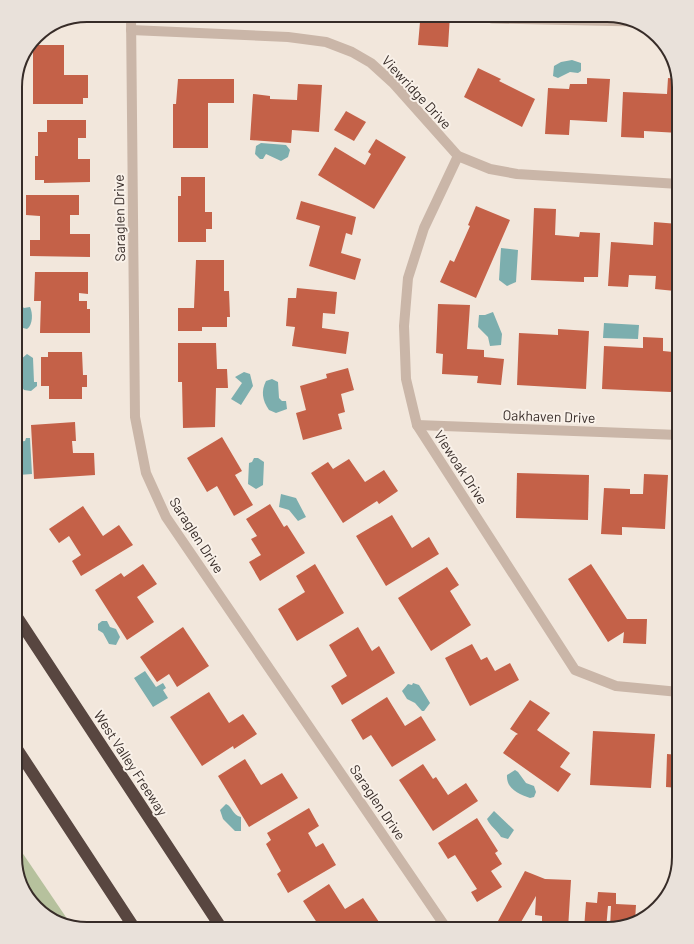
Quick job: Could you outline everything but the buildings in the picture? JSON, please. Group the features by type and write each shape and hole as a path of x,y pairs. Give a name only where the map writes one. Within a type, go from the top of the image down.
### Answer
{"highway":[{"name":"West Valley Freeway","path":"22,625 217,922"},
{"path":"22,757 130,922"}],"street":[{"name":"Saraglen Drive","path":"131,22 135,417 146,473 166,517 442,922"},
{"name":"Viewridge Drive","path":"131,30 288,37 326,42 352,52 371,63 393,83 458,156 490,169 517,174 672,184"},
{"name":"Viewoak Drive","path":"458,156 424,228 408,278 404,326 406,379 417,425 575,670 616,686 672,691"},
{"name":"Oakhaven Drive","path":"417,425 672,435"}],"green space":[{"path":"22,852 67,919 44,906 33,893 25,878"}],"water":[{"path":"572,60 581,63 581,71 578,73 570,72 558,78 553,76 554,66 561,62"},
{"path":"261,143 286,145 290,150 288,157 281,161 266,154 263,159 260,159 255,154 256,146"},
{"path":"501,248 518,250 516,282 507,286 499,280"},
{"path":"22,306 24,308 30,307 32,316 30,325 27,329 23,328"},
{"path":"493,312 502,334 501,345 490,346 488,337 478,327 479,315 485,315"},
{"path":"604,323 639,325 638,339 603,338"},
{"path":"27,354 33,358 34,382 37,382 37,386 31,391 24,390 22,387 22,358"},
{"path":"244,372 250,374 253,386 241,405 231,399 242,383 235,377"},
{"path":"272,379 278,382 279,398 282,401 286,401 287,409 276,413 269,410 263,396 263,388 266,381"},
{"path":"26,438 30,438 32,474 22,475 22,441 25,441"},
{"path":"254,458 258,458 264,462 263,485 256,489 248,484 249,463 252,462"},
{"path":"281,494 296,498 306,517 298,521 289,510 279,507"},
{"path":"102,621 107,621 110,627 116,629 120,637 116,645 109,644 103,633 98,630 98,624"},
{"path":"145,671 156,687 163,683 166,688 163,690 168,698 153,707 134,678"},
{"path":"413,683 419,685 430,703 424,711 422,711 415,703 407,699 402,691 408,684 412,685"},
{"path":"515,770 526,783 534,786 536,792 534,797 530,798 518,793 511,787 507,780 507,775"},
{"path":"226,804 236,815 241,817 241,831 235,831 223,819 220,810"},
{"path":"494,811 514,830 508,839 501,837 487,819"}]}
